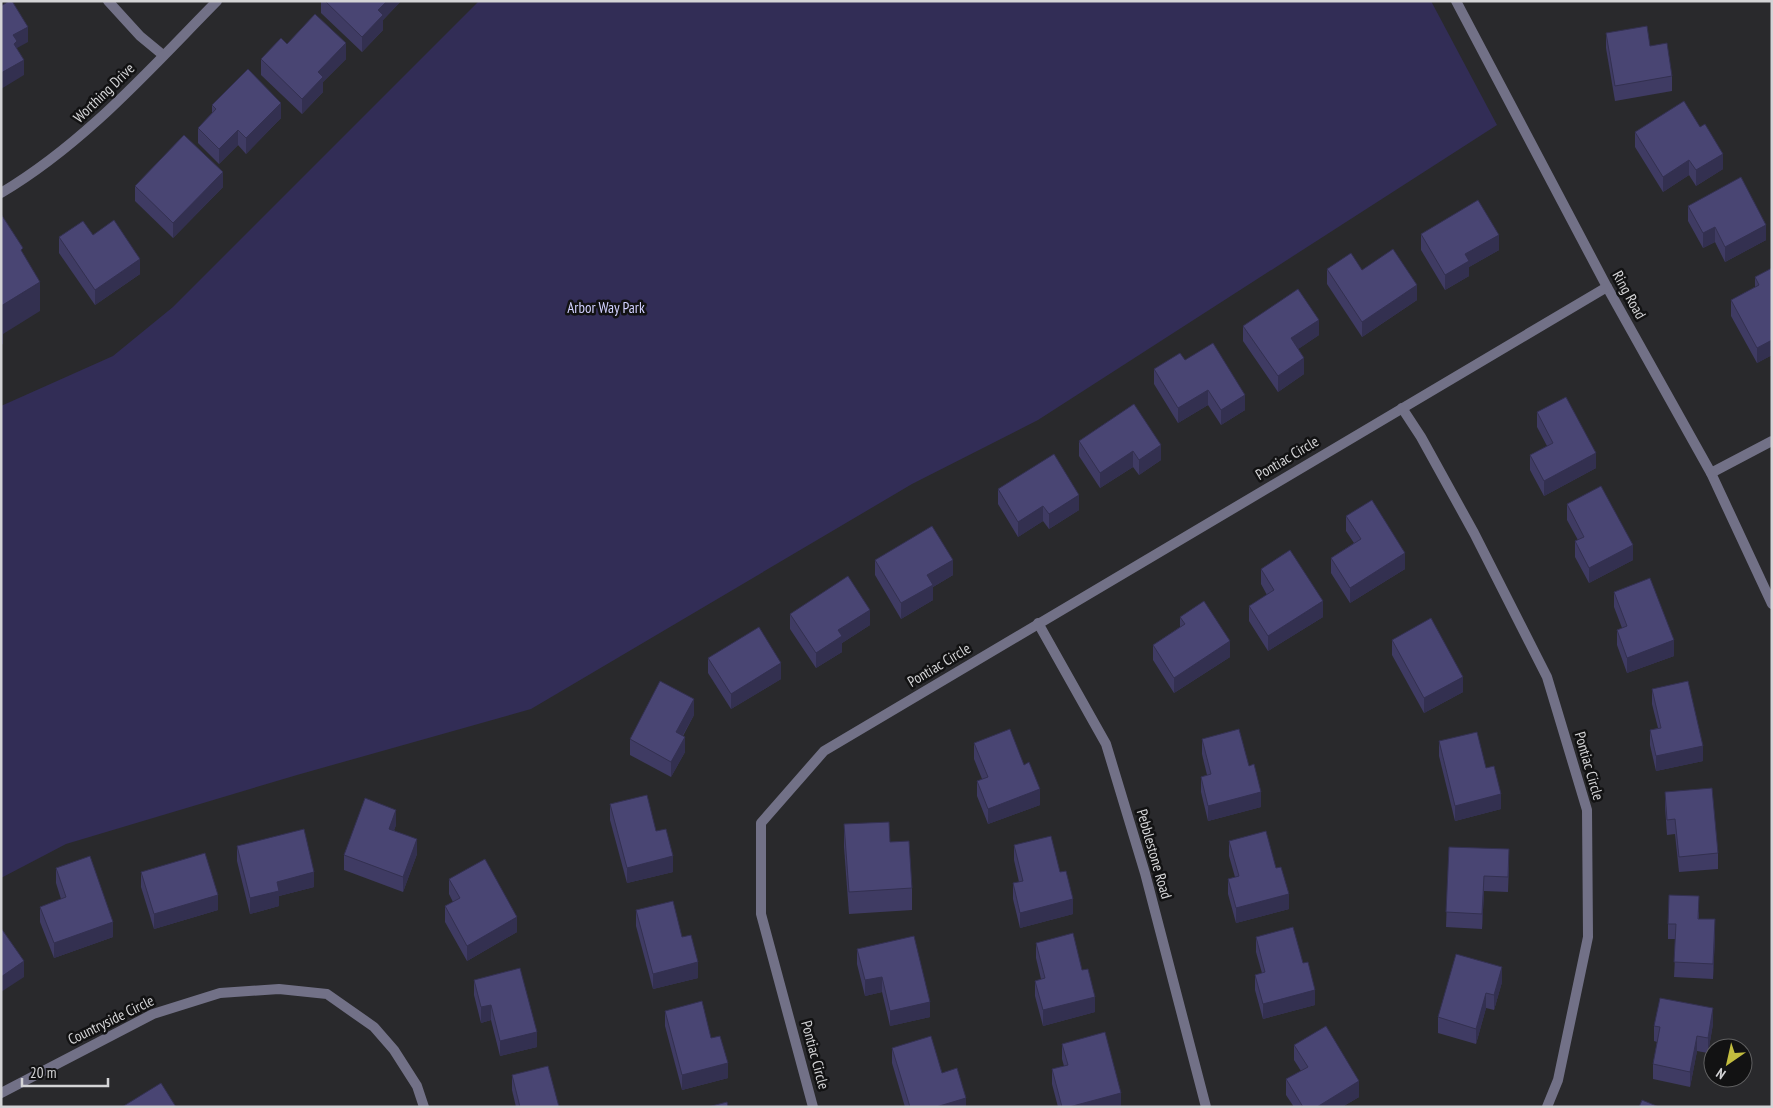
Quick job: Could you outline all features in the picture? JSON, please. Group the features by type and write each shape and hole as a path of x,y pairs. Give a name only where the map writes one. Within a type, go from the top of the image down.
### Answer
{"street":[{"path":"108,1 140,36 163,55"},
{"name":"Worthing Drive","path":"1,193 53,158 94,126 216,1"},
{"name":"Ring Road","path":"1456,1 1607,287 1711,473 1772,604"},
{"name":"Pontiac Circle","path":"813,1107 761,914 761,823 824,751 1607,287"},
{"name":"Pontiac Circle","path":"1402,408 1421,437 1474,533 1547,677 1587,810 1588,937 1558,1080 1547,1107"},
{"path":"1711,473 1772,441"},
{"name":"Pebblestone Road","path":"1038,623 1106,744 1145,873 1206,1107"},
{"name":"Countryside Circle","path":"1,1093 152,1014 220,993 280,989 327,994 374,1027 394,1050 417,1086 424,1107"}],"green space":[{"name":"Arbor Way Park","path":"479,1 1431,1 1497,125 1038,420 912,484 531,709 297,775 66,844 1,878 1,406 113,356 173,307"}],"building":[{"path":"12,1 28,27 13,35 17,41 14,44 24,60 1,73 1,6"},
{"path":"325,1 387,1 378,10 383,15 362,37"},
{"path":"315,14 346,43 318,72 323,77 302,99 261,59 281,38 287,44"},
{"path":"1647,26 1650,46 1667,43 1672,76 1615,86 1606,33"},
{"path":"248,69 281,103 246,138 238,130 219,149 198,128 216,109 212,105"},
{"path":"1684,101 1700,127 1705,124 1723,154 1696,170 1689,160 1663,177 1635,132"},
{"path":"184,135 223,172 173,223 135,186"},
{"path":"1741,177 1766,225 1725,247 1715,227 1703,233 1688,206"},
{"path":"1478,200 1499,235 1465,254 1469,261 1445,275 1421,234"},
{"path":"1,214 23,248 21,250 40,282 1,306"},
{"path":"114,220 140,259 95,290 59,237 83,221 93,235"},
{"path":"1393,249 1417,285 1362,322 1327,269 1351,253 1362,270"},
{"path":"1772,268 1772,340 1757,348 1731,300 1759,285 1755,277"},
{"path":"1298,289 1319,320 1291,338 1304,358 1278,376 1243,326"},
{"path":"1213,343 1245,395 1221,410 1208,390 1178,408 1154,369 1180,353 1185,360"},
{"path":"1566,397 1596,453 1544,481 1530,455 1553,443 1537,412"},
{"path":"1134,404 1161,445 1139,460 1133,451 1100,473 1079,441"},
{"path":"1054,454 1079,495 1049,514 1043,506 1018,522 998,489"},
{"path":"1601,486 1633,545 1589,568 1575,541 1584,537 1567,504"},
{"path":"1372,500 1405,553 1350,588 1331,558 1361,539 1346,516"},
{"path":"932,526 953,560 927,575 933,585 901,603 875,560"},
{"path":"1290,550 1323,601 1268,636 1249,606 1274,590 1261,569"},
{"path":"848,576 870,610 838,630 842,636 816,653 790,614"},
{"path":"1650,578 1674,640 1627,658 1617,630 1627,626 1614,592"},
{"path":"1204,601 1230,641 1174,678 1153,645 1185,624 1180,617"},
{"path":"1431,618 1463,677 1424,698 1392,640"},
{"path":"759,627 781,663 731,694 708,658"},
{"path":"660,681 694,699 676,732 685,737 671,762 630,739"},
{"path":"1688,681 1703,746 1656,756 1650,730 1661,728 1652,689"},
{"path":"1010,729 1024,765 1029,762 1040,789 988,809 977,781 988,777 974,743"},
{"path":"1239,729 1249,766 1254,764 1261,792 1208,806 1201,777 1211,774 1202,739"},
{"path":"1477,732 1486,768 1494,766 1501,794 1455,806 1439,741"},
{"path":"1712,788 1718,853 1679,857 1675,819 1667,820 1665,792"},
{"path":"647,795 656,831 666,829 673,856 627,868 610,804"},
{"path":"365,798 396,810 389,829 417,839 403,877 344,855"},
{"path":"889,822 890,842 909,841 912,888 849,892 844,824"},
{"path":"304,829 314,872 277,882 279,891 250,898 237,846"},
{"path":"1266,831 1276,868 1281,867 1289,894 1236,908 1228,879 1239,876 1229,841"},
{"path":"1051,836 1060,872 1066,871 1073,899 1020,913 1013,883 1023,881 1014,845"},
{"path":"1449,847 1509,849 1508,877 1484,876 1482,914 1446,912"},
{"path":"205,853 218,895 154,914 141,872"},
{"path":"90,856 113,922 54,943 40,907 66,897 56,868"},
{"path":"485,859 517,917 467,946 445,906 460,898 449,879"},
{"path":"1669,895 1699,896 1698,919 1715,919 1713,964 1674,962 1676,924 1668,924"},
{"path":"673,901 682,937 691,935 698,962 653,974 636,910"},
{"path":"1293,927 1303,963 1308,962 1315,990 1263,1004 1255,975 1265,972 1256,937"},
{"path":"1,928 24,961 1,977"},
{"path":"1073,933 1082,970 1088,969 1095,997 1043,1010 1035,981 1045,978 1036,943"},
{"path":"914,936 930,1002 890,1011 882,977 865,980 857,949"},
{"path":"1456,954 1502,967 1494,995 1486,993 1476,1029 1438,1017"},
{"path":"520,968 537,1032 500,1041 491,1005 481,1007 474,980"},
{"path":"1660,998 1713,1008 1708,1038 1697,1036 1690,1072 1653,1064 1660,1027 1654,1026"},
{"path":"702,1001 711,1038 720,1036 728,1063 682,1075 665,1011"},
{"path":"1326,1026 1359,1081 1317,1107 1303,1107 1286,1079 1308,1067 1294,1045"},
{"path":"1105,1032 1121,1093 1069,1107 1062,1107 1052,1069 1068,1065 1062,1044"},
{"path":"931,1036 942,1073 957,1068 966,1098 936,1107 910,1107 892,1048"},
{"path":"548,1066 559,1107 520,1107 512,1075"},
{"path":"161,1083 176,1107 122,1107"},
{"path":"1642,1100 1659,1107 1639,1107"},
{"path":"727,1102 728,1107 708,1107"}]}
